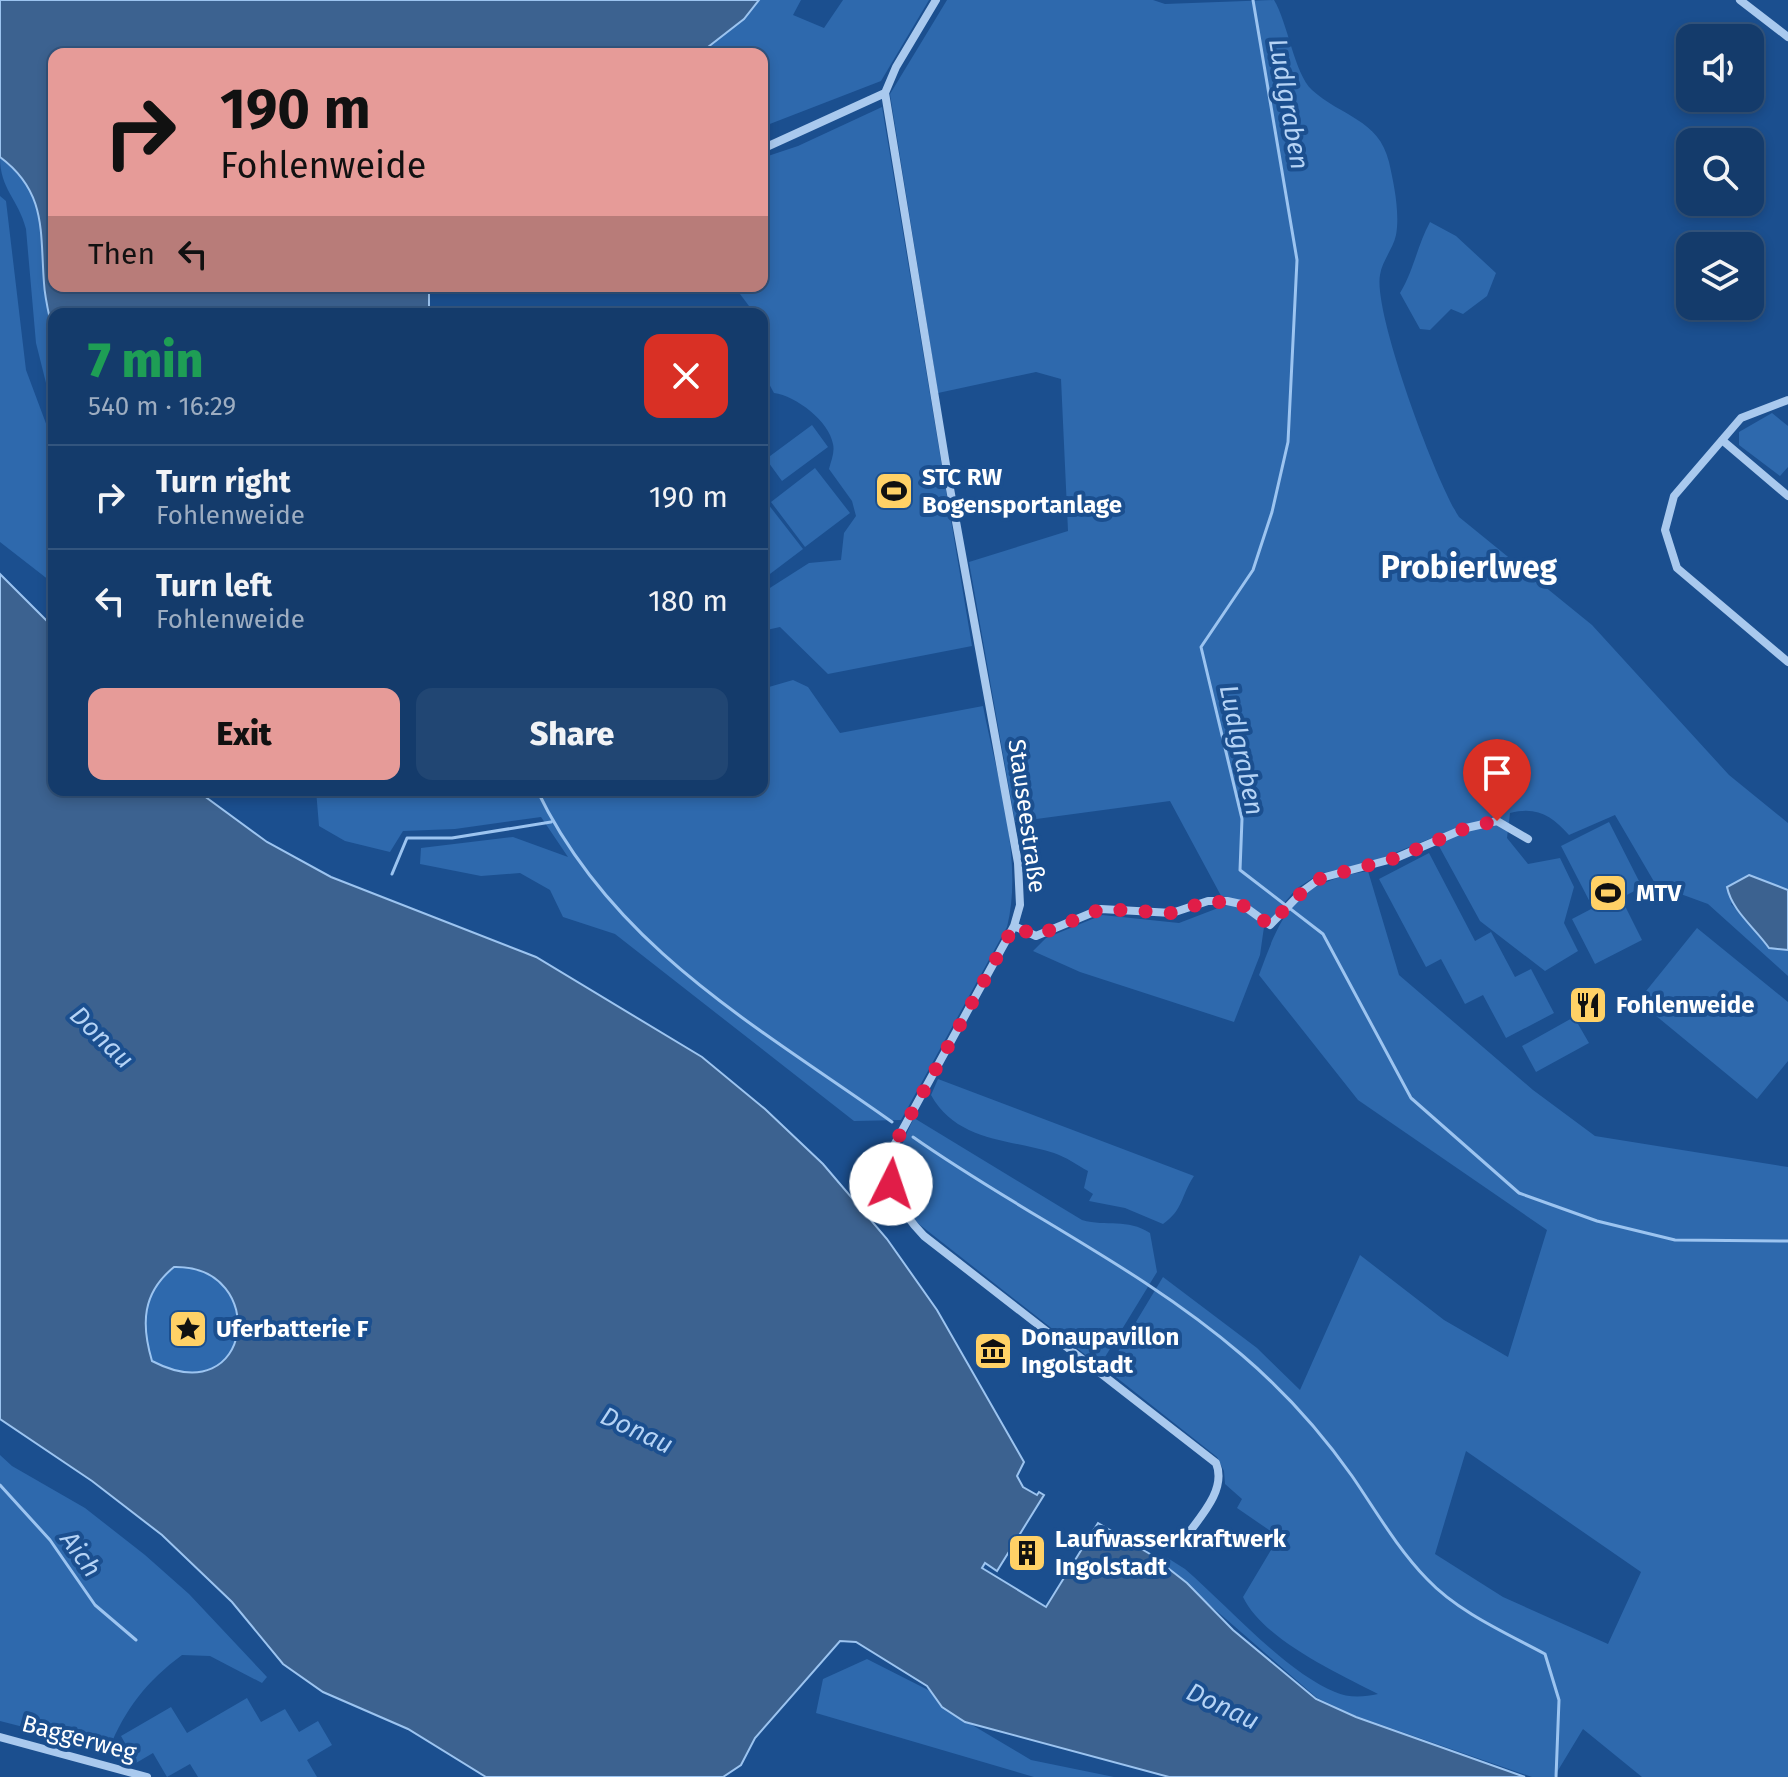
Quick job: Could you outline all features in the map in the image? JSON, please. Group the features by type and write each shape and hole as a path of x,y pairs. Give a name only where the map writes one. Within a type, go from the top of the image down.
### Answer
{"street":[{"path":"768,146 885,93 896,67 936,0"},
{"path":"1740,0 1788,37"},
{"name":"Stauseestraße","path":"885,93 946,468 1018,863 1020,905 1014,926 892,1149 891,1184 901,1211 924,1236 1216,1463 1221,1474 1219,1488 1179,1546"},
{"path":"1788,400 1741,418 1722,440 1669,505 1666,542 1677,568 1788,662"},
{"path":"1722,440 1788,496"},
{"path":"1014,926 1036,936 1101,909 1172,913 1208,901 1241,904 1270,925 1309,885 1333,873 1396,858 1491,821 1497,821 1528,839"},
{"name":"Baggerweg","path":"0,1737 147,1777"}],"shaded area":[{"path":"759,0 801,0 793,15 824,28 843,0 929,0 881,81 768,125 768,48 707,48 744,19"},
{"path":"947,0 1153,0 1165,4 1274,0 1306,82 1323,99 1368,127 1384,148 1396,198 1397,226 1395,240 1380,275 1380,295 1408,397 1436,470 1459,517 1592,625 1729,775 1788,823 1788,890 1749,875 1731,904 1749,921 1769,948 1788,950 1788,976 1708,904 1656,885 1615,815 1569,835 1550,818 1528,811 1510,813 1507,838 1528,864 1560,858 1574,887 1564,923 1578,951 1545,971 1480,921 1434,837 1375,861 1319,874 1296,889 1264,927 1260,955 1234,1022 1080,972 1033,951 1046,938 1102,915 1179,923 1226,905 1170,801 1015,822 969,562 1068,531 1061,379 1036,372 938,393 890,94"},
{"path":"882,107 972,646 828,674 780,627 768,630 768,589 809,563 841,560 844,533 856,516 852,501 829,469 833,447 825,427 801,404 774,393 768,382 768,308 750,308 738,292 768,292 768,156 798,146"},
{"path":"0,157 20,176 35,198 44,242 44,283 48,308 48,391 36,343 26,229 1,168"},
{"path":"0,196 6,201 26,370 48,429 48,579 0,542"},
{"path":"1430,222 1456,236 1496,273 1487,296 1463,314 1451,309 1430,330 1420,329 1400,293"},
{"path":"1772,413 1788,426 1788,467 1780,476 1739,445 1739,432"},
{"path":"812,425 828,447 782,481 768,458"},
{"path":"815,468 850,513 805,547 771,502"},
{"path":"768,504 803,549 768,575"},
{"path":"793,680 808,687 840,733 983,706 1010,846 1011,901 1007,927 901,1120 854,1121 615,934 563,917 550,890 520,873 481,876 420,864 421,848 513,837 568,857 541,817 455,829 403,831 390,852 345,841 319,826 316,796 768,796 768,687"},
{"name":"MTV","path":"1609,822 1642,887 1621,898 1642,940 1595,964 1572,919 1593,908 1561,846"},
{"path":"1429,853 1475,941 1491,932 1515,977 1531,969 1554,1013 1506,1038 1483,995 1465,1004 1441,959 1426,967 1379,879"},
{"path":"1368,871 1399,975 1533,1090 1595,1136 1788,1167 1788,1777 1642,1777 1583,1729 1554,1777 1532,1777 1356,1716 1317,1698 1158,1560 1166,1557 1185,1569 1277,1654 1316,1682 1345,1695 1378,1694 1284,1641 1253,1612 1243,1597 1271,1550 1269,1530 1237,1508 1242,1499 1225,1484 1224,1471 1217,1457 1107,1370 1163,1277 1257,1348 1300,1390 1360,1255 1444,1320 1508,1357 1547,1230 1358,1100 1259,975 1276,933 1296,903 1324,883","holes":["1466,1451 1641,1572 1608,1644 1503,1597 1435,1554"]},
{"path":"1697,928 1788,1002 1788,1061 1757,1099 1638,1001"},
{"path":"1574,1017 1589,1043 1536,1072 1522,1046"},
{"path":"938,1079 1194,1176 1178,1208 1163,1224 1125,1208 1089,1201 1093,1194 1084,1188 1088,1171 1054,1153 986,1136 955,1122 931,1095"},
{"path":"914,1118 1082,1220 1125,1224 1150,1233 1157,1272 1105,1357 1092,1360 915,1221 901,1194 897,1170 902,1145"},
{"path":"173,1267 201,1271 221,1284 233,1303 238,1324 234,1344 223,1361 205,1372 179,1374 151,1360 146,1334 147,1310 155,1288"},
{"path":"0,1455 12,1466 85,1508 145,1555 189,1594 267,1677 262,1683 210,1656 182,1655 138,1697 109,1749 0,1721"},
{"path":"867,1659 934,1693 942,1707 1031,1760 1114,1777 1034,1777 816,1713 823,1679"},
{"path":"247,1698 261,1722 285,1709 299,1732 318,1721 332,1745 307,1760 317,1777 198,1777 190,1764 167,1777 153,1753 136,1763 121,1736 171,1707 187,1733"}],"water":[{"path":"0,0 759,0 744,19 707,48 48,48 48,292 429,292 429,308 48,308 41,230 34,199 15,170 0,157"},
{"name":"Donau","path":"0,574 48,622 48,796 204,796 267,842 331,877 536,957 702,1057 765,1109 823,1164 887,1239 937,1310 1024,1462 1017,1476 1023,1487 1037,1495 1039,1492 1044,1495 997,1571 985,1563 982,1568 1046,1607 1098,1523 1150,1554 1187,1583 1233,1630 1316,1699 1356,1717 1525,1777 1169,1777 965,1722 942,1707 927,1686 856,1642 840,1641 755,1738 741,1765 723,1777 486,1777 408,1729 323,1692 283,1664 232,1602 162,1535 92,1481 0,1419","holes":["174,1267 205,1273 225,1288 236,1310 237,1333 229,1354 212,1368 186,1372 152,1361 146,1334 147,1310 150,1298 163,1277"]},
{"path":"1749,875 1788,890 1788,950 1769,948 1734,904 1727,887"}],"waterway":[{"name":"Ludlgraben","path":"1253,0 1297,260 1288,442 1272,512 1253,570 1201,647 1242,819 1240,870 1323,934 1411,1098 1519,1193 1597,1221 1675,1240 1788,1241"},
{"path":"540,796 568,845 605,895 647,939 740,1016 892,1122"},
{"path":"392,874 407,838 452,838 551,822"},
{"path":"913,1137 1163,1295 1242,1355 1287,1397 1328,1443 1396,1542 1439,1591 1468,1612 1545,1654 1559,1700 1556,1777"},
{"name":"Aich","path":"0,1485 50,1540 95,1605 136,1640"}],"place":[{"name":"STC RW Bogensportanlage","path":"894,491"},
{"name":"MTV","path":"1608,893"},
{"name":"Fohlenweide","path":"1588,1005"},
{"name":"Uferbatterie F","path":"188,1329"},
{"name":"Donaupavillon Ingolstadt","path":"993,1351"},
{"name":"Laufwasserkraftwerk Ingolstadt","path":"1027,1553"}],"district":[{"name":"Probierlweg","path":"1469,567"}],"route":[{"path":"891,1184 889,1157 892,1149 1014,926 1036,936 1101,909 1172,913 1187,911 1208,901 1241,904 1259,920 1270,925 1309,885 1321,878 1396,858 1466,828 1497,821"}]}
